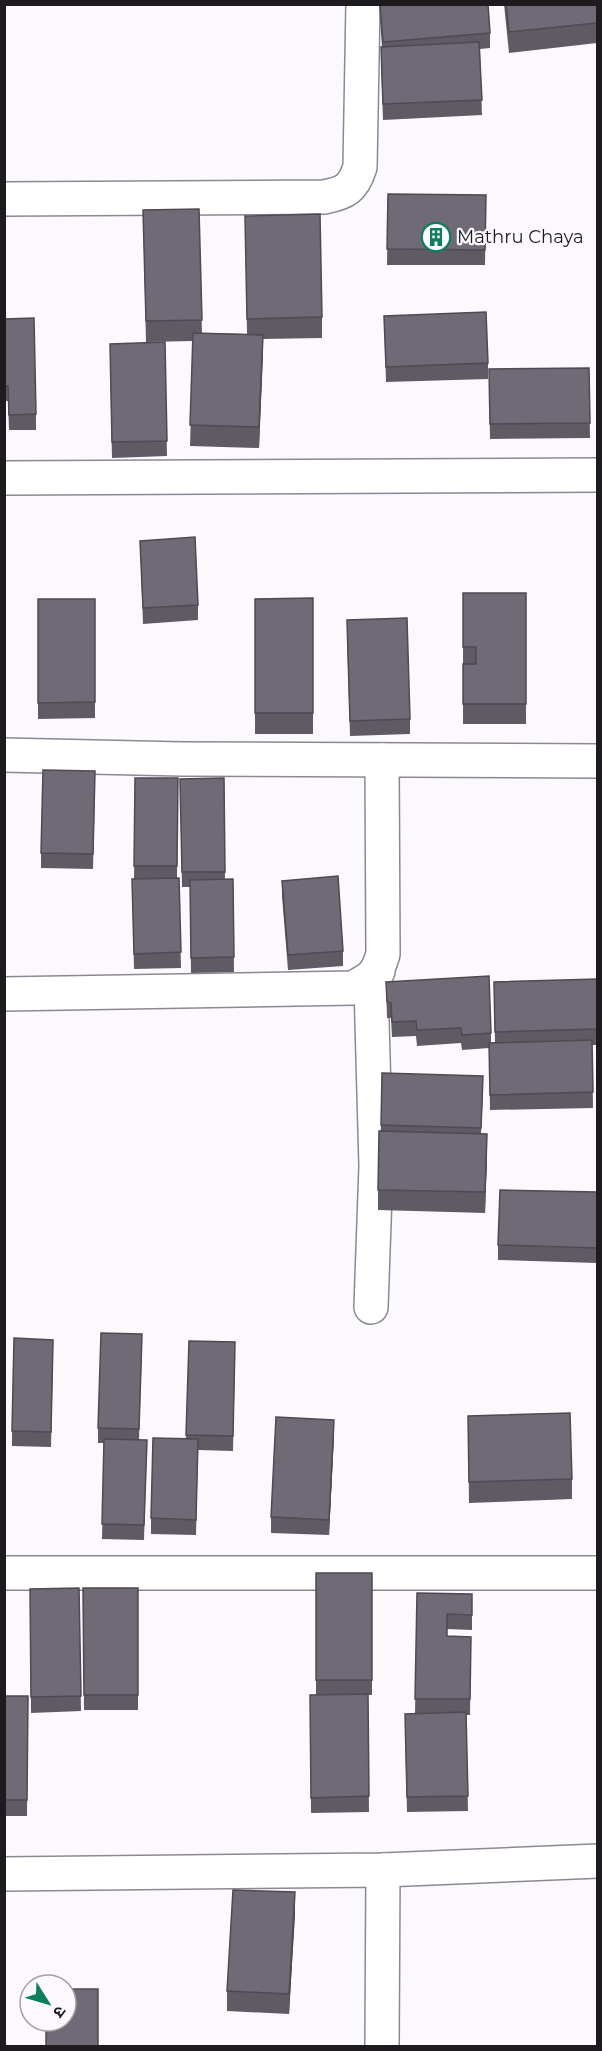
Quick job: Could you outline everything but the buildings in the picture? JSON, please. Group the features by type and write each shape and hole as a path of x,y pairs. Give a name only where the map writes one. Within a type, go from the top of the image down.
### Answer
{"street":[{"path":"4,199 324,197 339,194 348,189 356,180 360,167 363,4"},
{"path":"4,478 597,475"},
{"path":"4,755 597,761"},
{"path":"370,1307 376,1166 372,985 383,954 384,930 382,760"},
{"path":"4,994 353,988 368,980 378,971"},
{"path":"4,1573 597,1573"},
{"path":"4,1875 383,1870 597,1861"},
{"path":"382,2046 383,1870"}],"place":[{"name":"Mathru Chaya","path":"436,237"}]}
